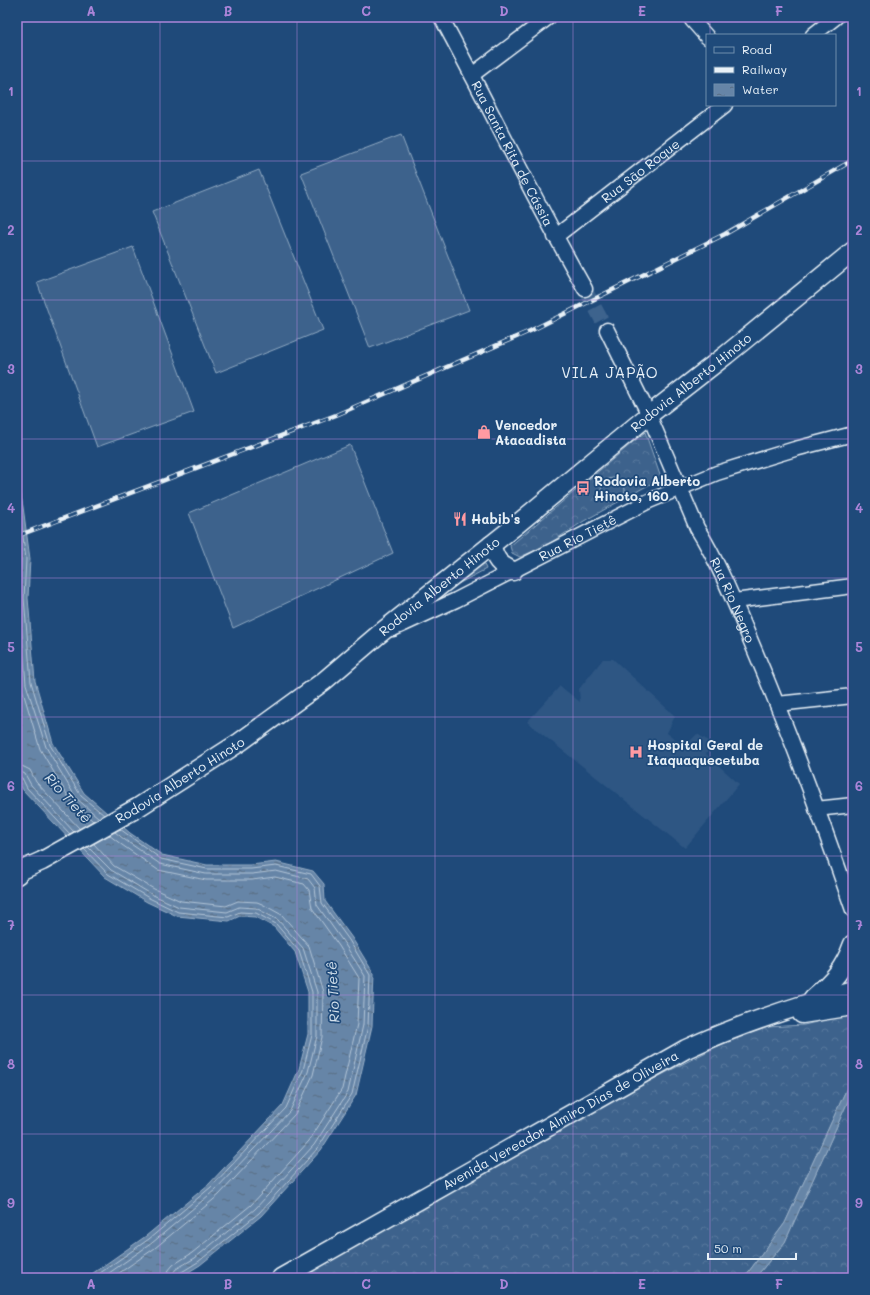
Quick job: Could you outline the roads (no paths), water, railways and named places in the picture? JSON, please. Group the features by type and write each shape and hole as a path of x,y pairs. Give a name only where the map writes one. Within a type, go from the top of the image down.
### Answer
{"main road":[{"name":"Rodovia Alberto Hinoto","path":"18,875 137,808 240,742 324,681 649,415 726,355 853,251"},
{"path":"491,545 498,562 502,566 513,571"},
{"path":"807,1003 831,982 843,967 853,944"},
{"name":"Avenida Vereador Almiro Dias de Oliveira","path":"280,1278 686,1049 713,1037 807,1003 853,990"},
{"path":"748,1024 853,1006"}],"street":[{"name":"Rua Santa Rita de Cássia","path":"441,17 472,74 555,238 585,289"},
{"path":"472,74 549,17"},
{"path":"814,34 836,17"},
{"path":"692,20 706,36"},
{"name":"Rua São Roque","path":"555,238 724,106"},
{"name":"Rua Rio Negro","path":"607,330 649,415 697,528 706,541 734,601 777,704 816,809 847,882 853,910"},
{"name":"Rua Rio Tietê","path":"378,636 456,600 649,501 724,471 795,449 853,434"},
{"path":"734,601 853,586"},
{"path":"777,704 853,696"},
{"path":"816,809 853,805"}],"water":[{"name":"Rio Tietê","path":"17,472 30,559 28,598 35,681 53,743 84,793 130,833 162,855 207,865 251,865 276,862 313,871 324,884 325,901 352,938 374,974 372,1026 356,1095 321,1150 261,1216 200,1265 179,1278 86,1278 146,1236 209,1184 283,1105 299,1069 308,1034 308,992 295,952 274,927 255,917 240,916 229,921 177,916 147,902 105,877 23,790 17,777"},
{"path":"853,1075 853,1090 785,1242 755,1278 744,1278 785,1223"}],"tunnel":[{"path":"585,289 607,330"}],"railway":[{"path":"17,536 336,415 530,331 725,234 853,160"}],"place":[{"name":"Vencedor Atacadista","path":"484,432"},
{"name":"Rodovia Alberto Hinoto, 160","path":"583,488"},
{"name":"Habib's","path":"460,519"},
{"name":"Hospital Geral de Itaquaquecetuba","path":"636,752"}],"district":[{"name":"VILA JAPÃO","path":"610,373"}]}
